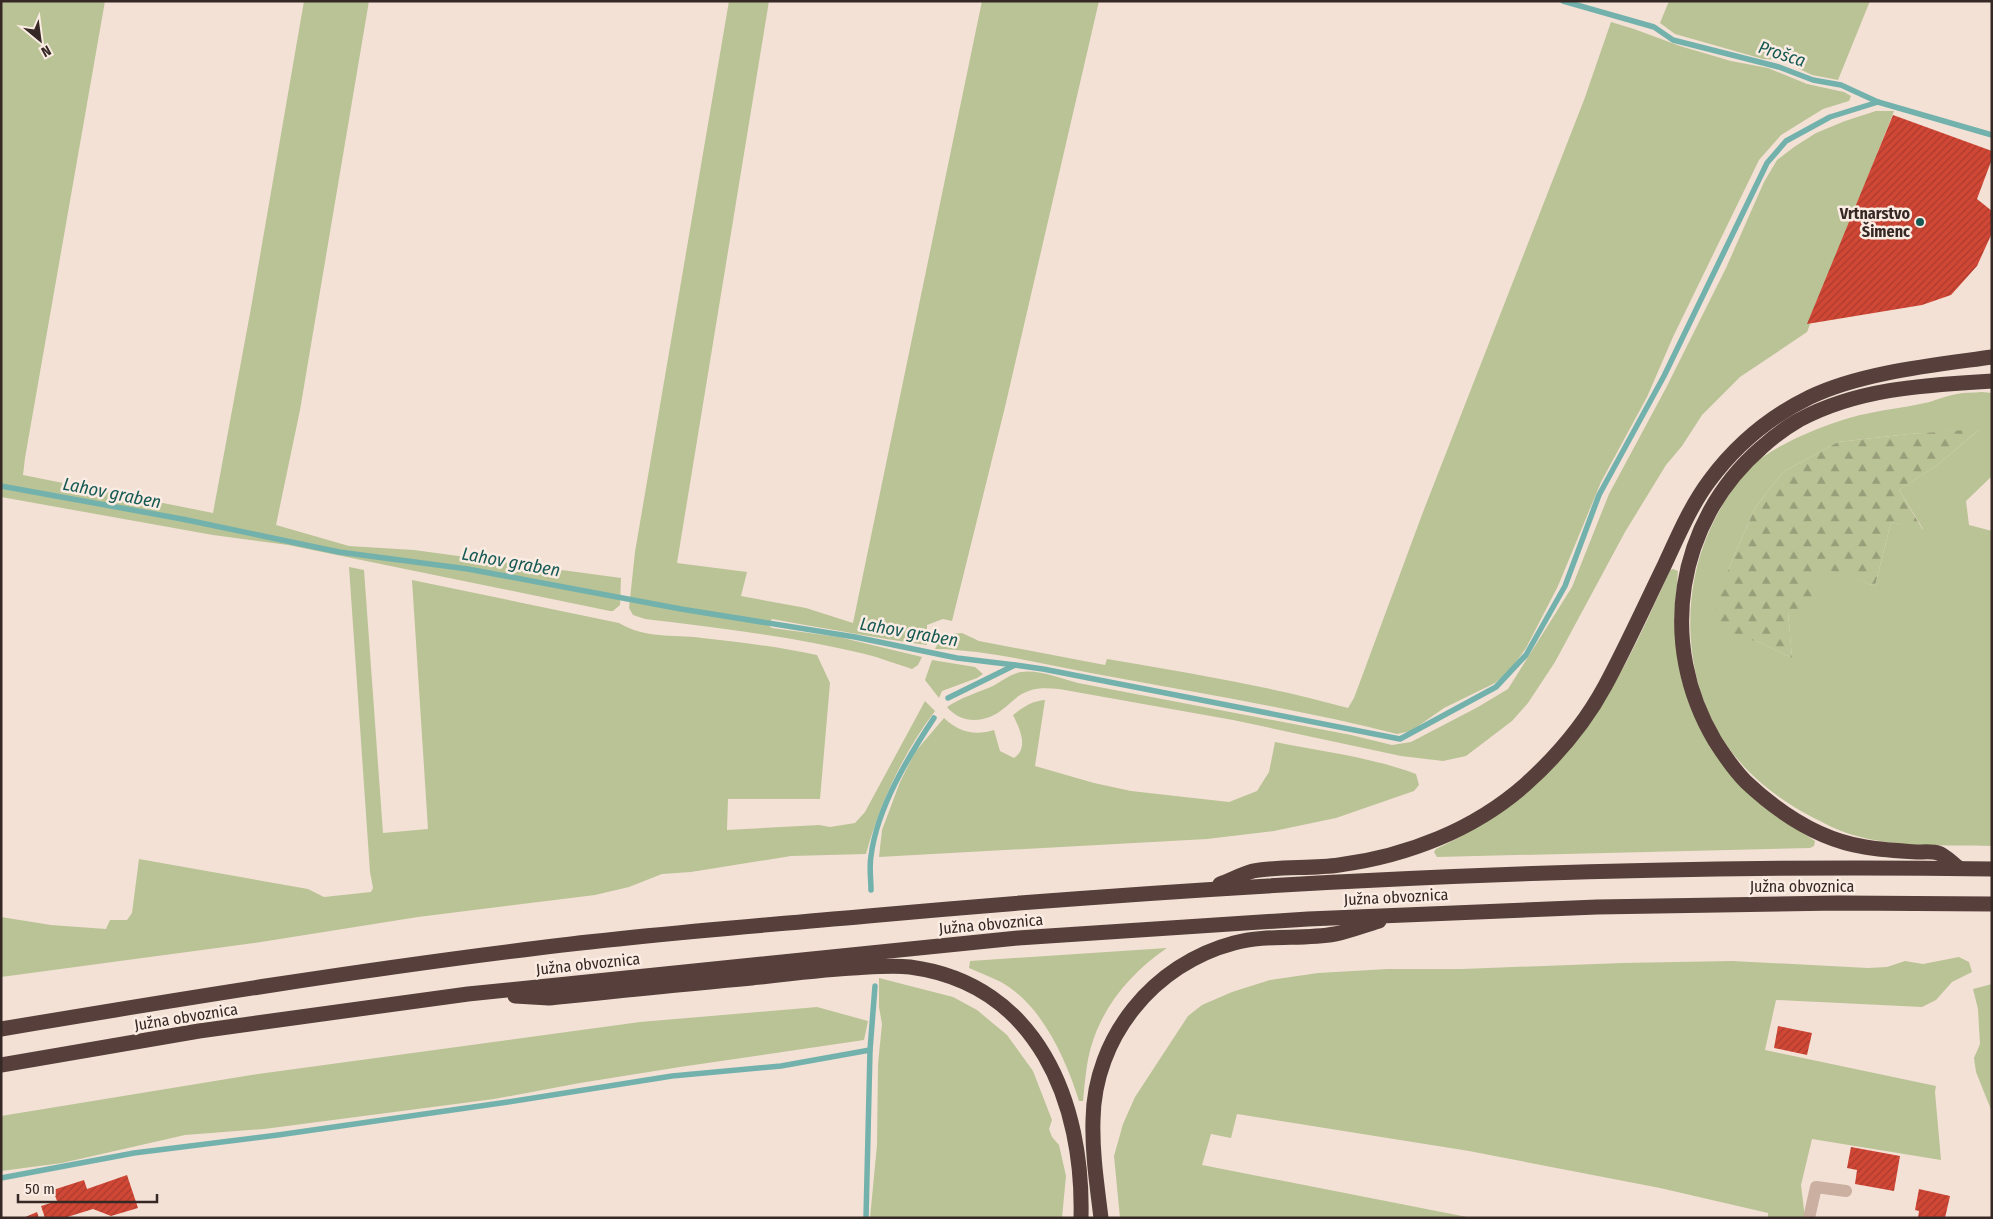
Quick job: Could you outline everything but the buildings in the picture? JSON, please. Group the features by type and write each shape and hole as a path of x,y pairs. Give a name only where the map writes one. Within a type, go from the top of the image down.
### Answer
{"highway":[{"path":"1207,889 1253,871 1336,866 1386,857 1433,841 1481,817 1504,801 1548,763 1585,718 1603,689 1630,637 1680,532 1698,500 1710,480 1751,436 1791,407 1845,384 1882,375 1992,357"},
{"path":"1959,868 1938,853 1863,847 1827,836 1789,816 1745,780 1720,749 1702,718 1696,702 1685,657 1682,604 1689,561 1702,524 1712,505 1736,472 1777,434 1798,420 1822,409 1859,397 1912,387 1992,382"},
{"name":"Južna obvoznica","path":"1,1029 182,998 540,948 1008,903 1357,881 1659,870 1992,869"},
{"name":"Južna obvoznica","path":"1,1065 199,1031 468,994 1018,938 1213,924 1597,907 1734,904 1992,904"},
{"path":"1101,1218 1094,1159 1093,1126 1098,1086 1107,1052 1122,1024 1155,985 1182,964 1217,948 1234,943 1254,939 1335,934 1405,914"},
{"path":"468,994 549,998 879,966 909,967 942,974 972,987 998,1002 1022,1024 1046,1056 1055,1074 1072,1124 1082,1190 1081,1218"}],"street":[{"path":"1809,1218 1816,1187 1846,1191"}],"green space":[{"path":"1,1 105,1 23,475 213,513 251,308 304,1 369,1 300,410 276,525 349,546 414,550 621,578 620,605 613,611 610,611 288,545 213,535 1,497"},
{"path":"729,1 769,1 677,563 747,572 741,596 806,608 853,623 982,1 1099,1 1005,407 952,621 943,619 927,625 927,645 772,619 768,625 772,628 839,637 922,657 918,665 912,669 865,654 810,642 645,619 633,615 629,608 635,552"},
{"path":"1669,1 1870,1 1838,80 1812,75 1781,60 1763,59 1675,34 1660,23"},
{"path":"1611,22 1680,46 1731,61 1768,68 1807,84 1844,92 1851,96 1849,101 1823,109 1781,135 1759,160 1673,337 1647,397 1601,482 1558,586 1526,648 1511,669 1495,683 1444,708 1411,731 1397,734 1289,710 1021,659 978,652 935,649 942,635 962,633 979,641 1105,665 1107,659 1198,675 1289,693 1348,708 1354,698 1423,512 1584,100"},
{"path":"1876,111 1894,111 1807,332 1740,377 1702,415 1682,446 1666,465 1625,532 1555,662 1528,703 1512,721 1466,756 1443,761 1401,756 1233,720 1059,689 1041,688 1028,691 1018,696 996,714 982,719 974,720 960,717 947,707 993,686 1013,674 1028,671 1049,674 1078,683 1351,735 1392,745 1411,742 1508,689 1572,587 1609,494 1666,388 1726,268 1764,182 1777,160 1816,133"},
{"path":"1960,393 1992,393 1992,476 1966,501 1969,525 1992,531 1992,846 1904,844 1853,835 1810,816 1772,792 1747,770 1722,738 1708,711 1698,682 1692,652 1690,622 1692,592 1698,562 1712,525 1734,488 1754,464 1778,448 1841,420 1925,403","holes":["1979,430 1936,466 1899,490 1923,529 1891,522 1875,586 1815,564 1788,612 1792,658 1757,641 1727,572 1755,508 1783,472 1838,442 1909,434"]},
{"path":"1980,429 1936,466 1899,490 1923,530 1891,522 1875,586 1815,565 1818,607 1788,612 1792,658 1757,641 1725,637 1715,609 1727,572 1755,508 1783,472 1838,442"},
{"path":"349,567 364,570 383,833 428,829 412,580 619,623 639,632 649,634 745,643 817,655 830,683 820,799 728,799 727,830 819,825 830,827 855,823 865,812 925,701 935,711 923,727 894,779 878,816 866,854 791,856 691,872 662,874 629,887 595,895 418,917 261,942 1,977 1,917 51,925 106,929 110,920 127,920 132,913 139,859 308,889 324,897 371,892 373,888 370,872"},
{"path":"1670,570 1678,571 1674,622 1678,659 1690,707 1704,735 1714,752 1774,814 1815,841 1814,846 1810,848 1437,857 1434,852 1436,849 1482,824 1521,797 1554,767 1582,734 1606,698 1628,659"},
{"path":"932,660 975,667 983,674 942,691 939,698 925,680"},
{"path":"1045,700 1035,766 1094,783 1131,791 1229,802 1257,791 1269,772 1275,742 1364,759 1399,768 1416,774 1419,785 1414,791 1336,818 1274,831 1207,839 879,857 882,830 900,782 915,752 944,718 955,727 967,732 980,733 994,730 1000,751 1014,758 1021,749 1022,738 1013,715 1028,705"},
{"path":"1167,948 1154,957 1131,979 1120,991 1103,1017 1089,1053 1083,1101 1079,1101 1067,1068 1050,1034 1029,1004 1001,982 969,968 970,961"},
{"path":"1959,957 1969,962 1972,972 1952,982 1936,1000 1922,1007 1776,1000 1765,1050 1936,1086 1941,1160 1812,1139 1801,1185 1805,1218 1768,1218 1768,1213 1660,1188 1469,1151 1237,1114 1231,1138 1211,1134 1202,1165 1472,1218 1120,1218 1114,1156 1123,1124 1135,1097 1188,1016 1202,1005 1232,992 1270,980 1318,973 1388,969 1462,969 1622,963 1732,961 1868,968 1887,967 1905,961 1923,964"},
{"path":"879,978 953,997 977,1010 1007,1035 1033,1071 1052,1120 1049,1129 1052,1137 1059,1145 1066,1176 1062,1218 870,1218 877,1145 878,1064 882,1024 879,1007"},
{"path":"1992,984 1992,1112 1976,1072 1974,1058 1980,1044 1978,1009 1973,989"},
{"path":"817,1007 868,1021 864,1040 680,1067 494,1099 264,1129 185,1135 62,1163 1,1171 1,1116 258,1074 640,1022"}],"waterway":[{"name":"Prošca","path":"1563,1 1654,27 1673,40 1779,67 1813,80 1841,85 1878,102 1992,135"},
{"path":"948,698 1015,665 1400,739 1496,687 1526,655 1565,586 1599,495 1664,376 1767,163 1786,141 1830,117 1878,102"},
{"name":"Lahov graben","path":"1,486 182,519 339,552 468,569 681,609 855,637 957,658 1015,665"},
{"path":"871,890 870,860 880,820 904,766 934,718"},
{"path":"866,1218 870,1050 875,986"},
{"path":"1,1178 134,1153 278,1135 672,1076 781,1066 870,1050"}],"place":[{"name":"Vrtnarstvo Šimenc","path":"1920,222"}]}
